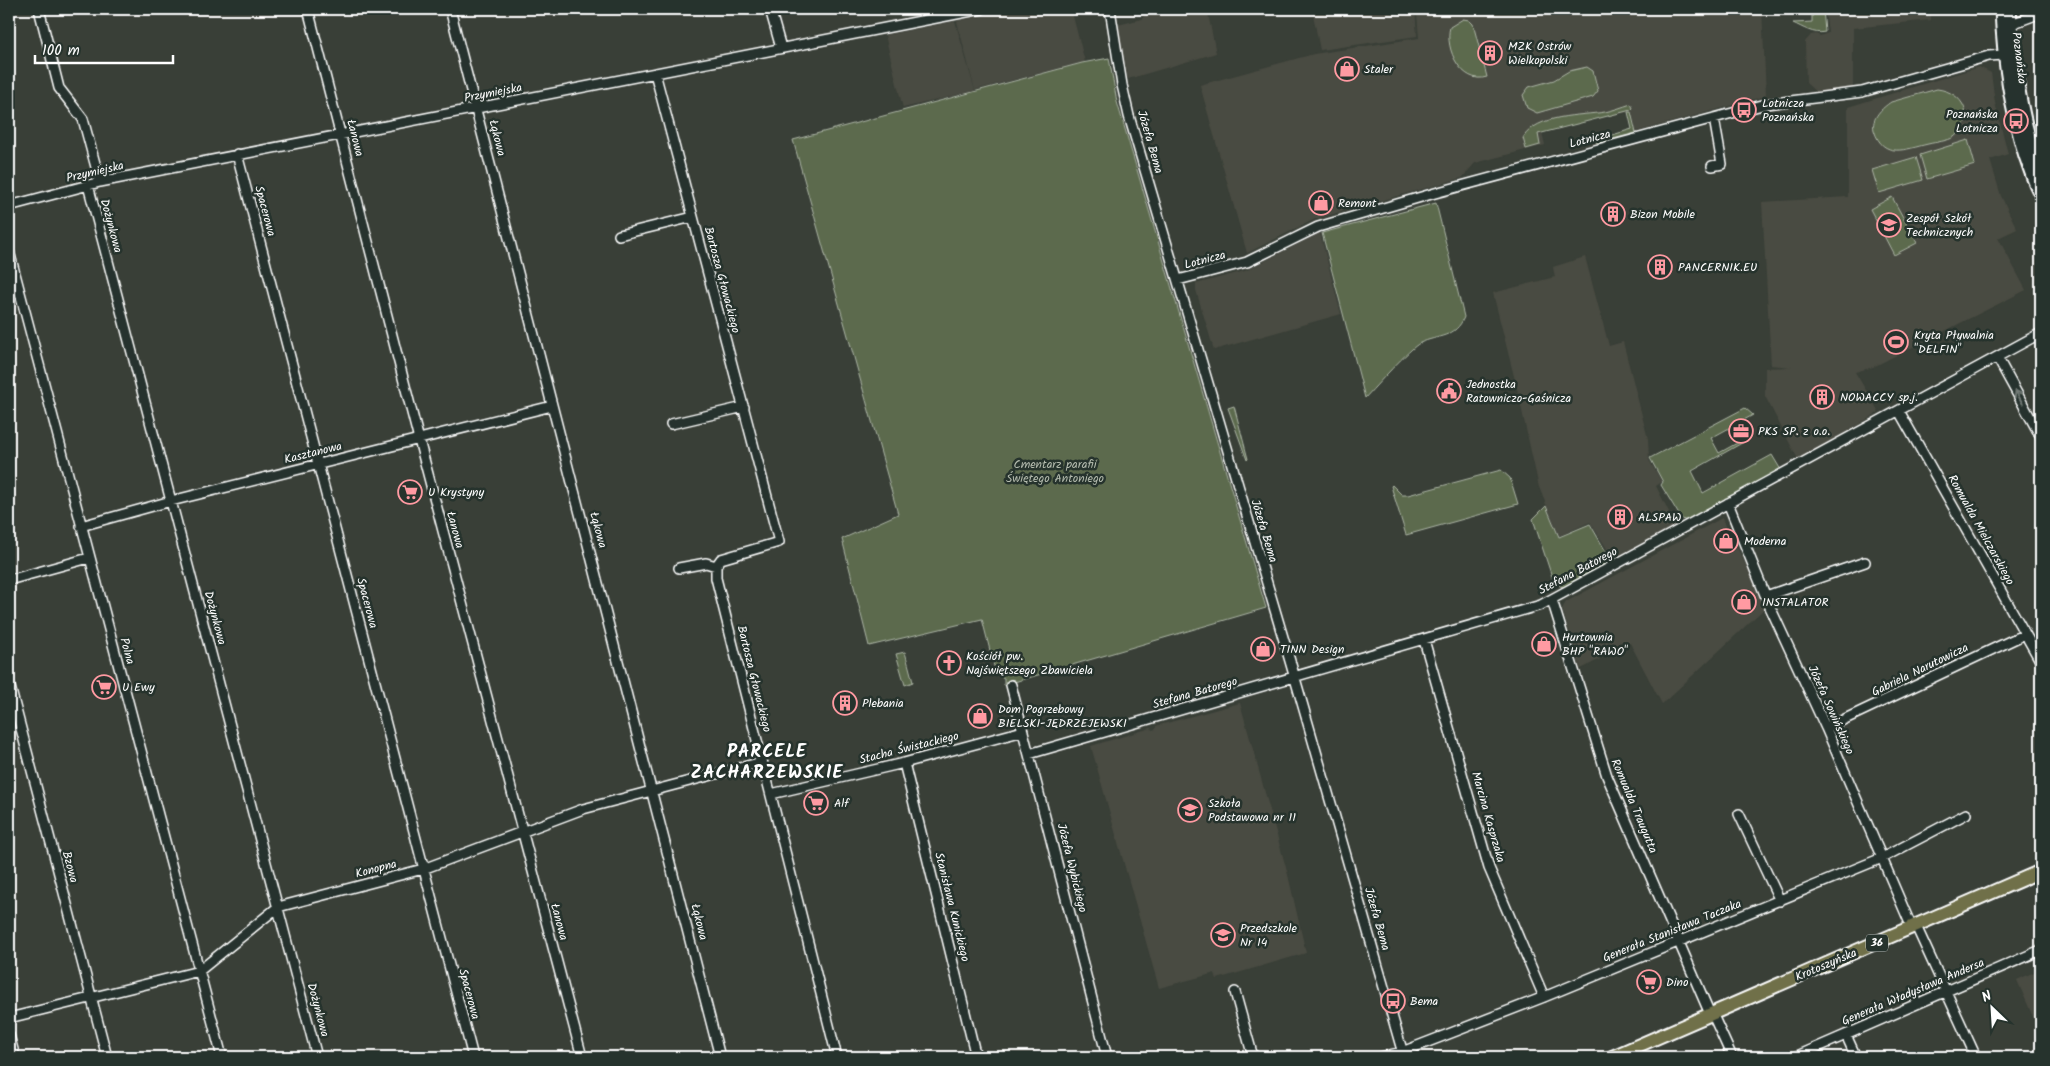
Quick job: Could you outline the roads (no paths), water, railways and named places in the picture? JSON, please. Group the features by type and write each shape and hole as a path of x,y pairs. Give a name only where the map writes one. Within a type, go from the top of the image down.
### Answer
{"main road":[{"name":"Poznańska","path":"2001,9 2024,116 2041,176"},
{"name":"Poznańska","path":"2010,9 2006,26 2004,55 2011,101 2021,143 2036,188 2041,195"},
{"name":"Krotoszyńska","path":"1612,1057 2041,871"}],"street":[{"path":"39,9 59,88 83,119 100,182"},
{"name":"Łanowa","path":"308,9 521,832 582,1057"},
{"name":"Łąkowa","path":"450,9 720,1057"},
{"path":"770,9 780,48"},
{"name":"Przymiejska","path":"9,206 100,182 237,154 982,9"},
{"name":"Józefa Bema","path":"1110,9 1122,85 1130,116 1403,1054"},
{"path":"2006,26 2041,13"},
{"path":"2004,55 2014,63"},
{"name":"Lotnicza","path":"1178,280 1246,262 1312,230 1368,212 1766,104 1852,94 1989,56 2004,55"},
{"name":"Bartosza Głowackiego","path":"655,73 778,542 721,559 716,566 716,578 837,1057"},
{"path":"1712,166 1722,164 1714,118"},
{"name":"Spacerowa","path":"237,154 473,1057"},
{"name":"Dożynkowa","path":"88,185 317,1057"},
{"name":"Bartosza Głowackiego","path":"619,235 693,217"},
{"name":"Polna","path":"9,251 222,1057"},
{"name":"Stefana Batorego","path":"1029,754 1541,605 2041,333"},
{"path":"1997,358 2041,437"},
{"name":"Kasztanowa","path":"81,526 171,501 552,406"},
{"path":"671,424 744,408"},
{"name":"Romualda Mielczarskiego","path":"1899,411 2041,662"},
{"name":"Józefa Sowińskiego","path":"1728,503 1766,596 1882,858 1976,1057"},
{"path":"9,580 89,558"},
{"path":"1766,596 1803,585 1865,562"},
{"path":"679,568 706,563 716,566"},
{"name":"Romualda Traugutta","path":"1552,600 1599,754 1678,941 1732,1057"},
{"name":"Gabriela Narutowicza","path":"1826,728 2025,634"},
{"name":"Marcina Kasprzaka","path":"1424,640 1489,868 1544,996"},
{"name":"Bzowa","path":"9,683 107,1057"},
{"name":"Józefa Wybickiego","path":"1010,685 1107,1057"},
{"name":"Stacha Świstackiego","path":"771,794 904,763 1023,731"},
{"name":"Konopna","path":"9,1018 199,971 278,907 423,869 583,809 762,762"},
{"name":"Stanisława Kunickiego","path":"904,763 976,1057"},
{"path":"1739,814 1780,901"},
{"name":"Generała Stanisława Taczaka","path":"1381,1057 1403,1054 1780,901 1882,858 1966,814"},
{"name":"Generała Władysława Andersa","path":"1795,1057 2041,950"},
{"path":"1235,992 1254,1057"},
{"path":"9,1034 14,1057"},
{"path":"1846,1035 1856,1057"}],"place":[{"name":"MZK Ostrów Wielkopolski","path":"1490,53"},
{"name":"Staler","path":"1347,69"},
{"name":"Lotnicza Poznańska","path":"1744,110"},
{"name":"Poznańska Lotnicza","path":"2016,121"},
{"name":"Remont","path":"1321,203"},
{"name":"Bizon Mobile","path":"1613,214"},
{"name":"Zespół Szkół Technicznych","path":"1889,225"},
{"name":"PANCERNIK.EU","path":"1660,267"},
{"name":"Kryta Pływalnia \"DELFIN\"","path":"1896,342"},
{"name":"Jednostka Ratowniczo-Gaśnicza","path":"1449,391"},
{"name":"NOWACCY sp.j.","path":"1822,397"},
{"name":"PKS SP. z o.o.","path":"1741,431"},
{"name":"U Krystyny","path":"410,492"},
{"name":"ALSPAW","path":"1620,517"},
{"name":"Moderna","path":"1726,541"},
{"name":"INSTALATOR","path":"1744,602"},
{"name":"Hurtownia BHP \"RAWO\"","path":"1544,644"},
{"name":"TINN Design","path":"1263,649"},
{"name":"Kościół pw. Najświętszego Zbawiciela","path":"949,663"},
{"name":"U Ewy","path":"104,687"},
{"name":"Plebania","path":"845,703"},
{"name":"Dom Pogrzebowy BIELSKI-JĘDRZEJEWSKI","path":"980,716"},
{"name":"Alf","path":"816,803"},
{"name":"Szkoła Podstawowa nr 11","path":"1190,810"},
{"name":"Przedszkole Nr 14","path":"1223,935"},
{"name":"Dino","path":"1649,982"},
{"name":"Bema","path":"1393,1001"}],"district":[{"name":"PARCELE ZACHARZEWSKIE","path":"767,762"}],"park label":[{"name":"Cmentarz parafii Świętego Antoniego","path":"1055,471"}]}
